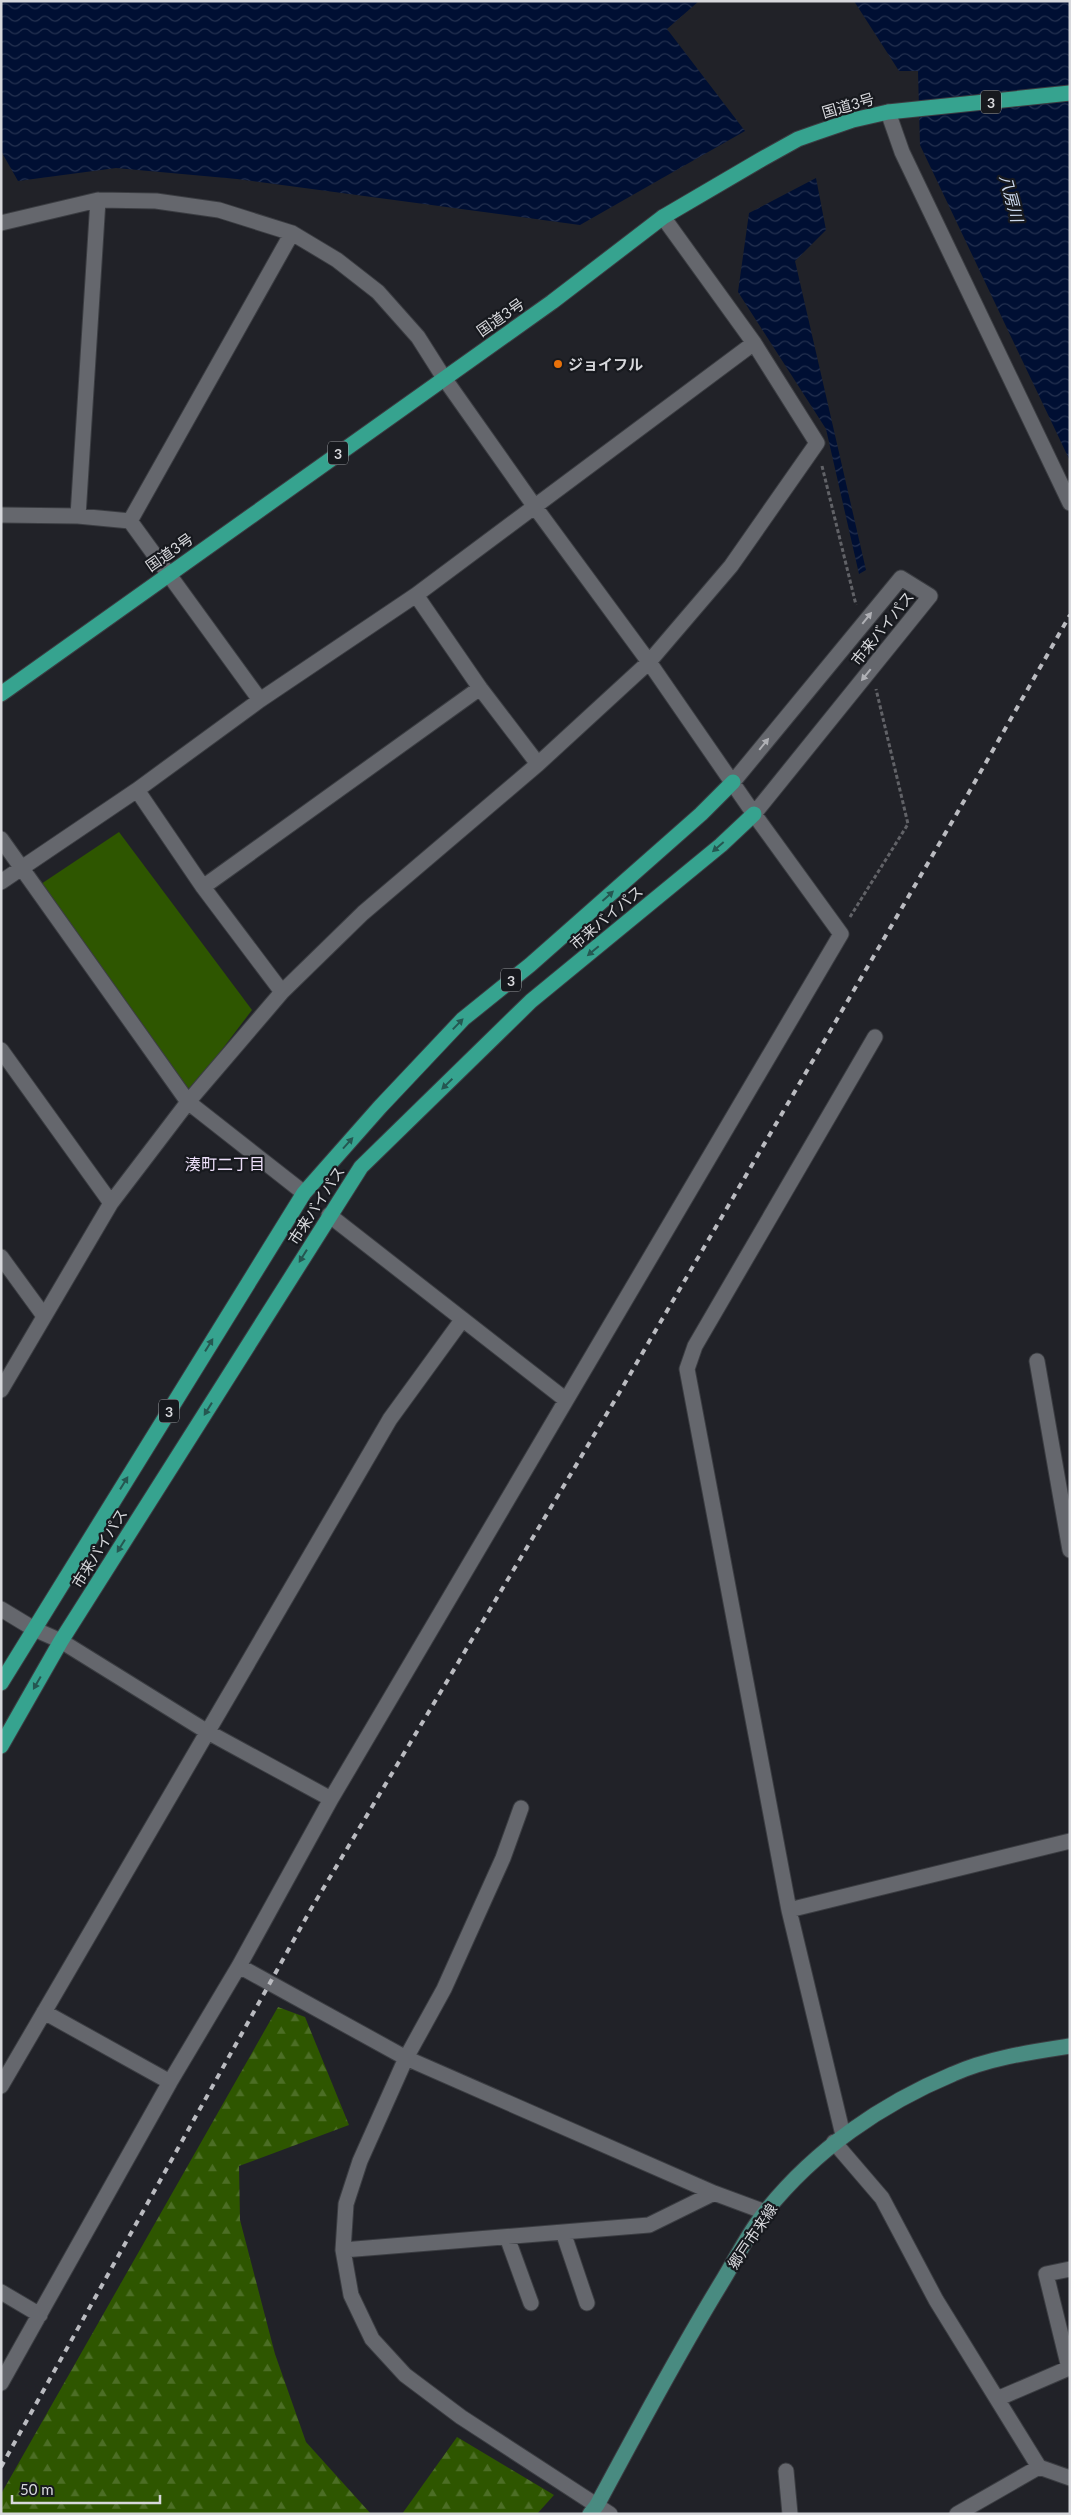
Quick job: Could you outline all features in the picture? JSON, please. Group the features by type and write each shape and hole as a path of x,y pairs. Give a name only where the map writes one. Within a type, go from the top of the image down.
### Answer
{"highway":[{"name":"国道3号","path":"1,694 552,302 669,215 798,139 852,120 888,112 1070,93"},
{"name":"市来バイパス","path":"1,1684 304,1193 380,1107 463,1019 530,965 701,814 733,782"},
{"name":"市来バイパス","path":"1,1746 61,1641 361,1167 531,1001 721,845 754,814"}],"main road":[{"name":"郷戸市来線","path":"599,2511 687,2340 765,2212 799,2174 839,2139 896,2102 954,2073 1026,2052 1070,2046"}],"street":[{"path":"888,112 902,152 1070,503"},
{"path":"1,223 98,200 156,200 219,210 292,233 337,260 378,292 418,337 444,378 535,507 649,662 754,814 841,934 331,1800 239,1966 170,2082 1,2383"},
{"path":"78,516 98,200"},
{"path":"1,1390 111,1203 188,1102 282,992 363,913 538,764 649,662 731,566 817,443 754,343 669,215"},
{"path":"130,521 292,233"},
{"path":"1,882 137,790 260,700 416,595 754,343"},
{"path":"1,515 78,516 130,521 260,700"},
{"name":"市来バイパス","path":"733,782 901,578 930,596 754,814"},
{"path":"416,595 480,688 538,764"},
{"path":"203,887 480,688"},
{"path":"137,790 203,887 282,992"},
{"path":"1,839 188,1102 304,1193"},
{"path":"875,1037 695,1346 687,1369 789,1910 839,2139 882,2198 936,2300 1039,2467 1070,2478"},
{"path":"1,1050 111,1203"},
{"path":"330,1215 566,1400"},
{"path":"1,1257 44,1316"},
{"path":"1,2086 206,1731 390,1419 462,1320"},
{"path":"1037,1361 1070,1550"},
{"path":"1,1609 34,1629 61,1641 206,1731 331,1800"},
{"path":"521,1808 503,1858 444,1989 406,2058 355,2178 346,2204 343,2250 351,2296 372,2339 405,2375 461,2417 599,2511"},
{"path":"789,1910 1070,1841"},
{"path":"239,1966 406,2058 714,2193 765,2212"},
{"path":"44,2012 170,2082"},
{"path":"343,2250 649,2225 714,2193"},
{"path":"563,2232 587,2303"},
{"path":"507,2237 532,2303"},
{"path":"997,2399 1069,2368 1046,2274 1070,2268"},
{"path":"1,2292 40,2315"},
{"path":"957,2514 1039,2467"},
{"path":"786,2470 790,2514"}],"path":[{"path":"817,443 856,606"},
{"path":"841,934 908,824 887,737"}],"green space":[{"path":"119,832 252,1010 189,1093 41,884"},
{"path":"278,2007 305,2017 349,2125 239,2166 240,2220 275,2354 306,2442 371,2514 1,2514 1,2494"},
{"path":"457,2437 554,2495 537,2514 402,2514"}],"water":[{"path":"1,1 699,1 667,29 745,131 580,225 237,179 116,168 18,181 1,151"},
{"name":"八房川","path":"854,1 1070,1 1070,461 920,145 918,71 899,71"},
{"path":"816,178 826,230 795,261 866,570 859,574 826,429 738,292 749,213"}],"railway":[{"path":"1,2467 311,1909 618,1395 956,815 1070,615"}],"place":[{"name":"ジョイフル","path":"558,364"}],"district":[{"name":"湊町二丁目","path":"225,1163"}]}
